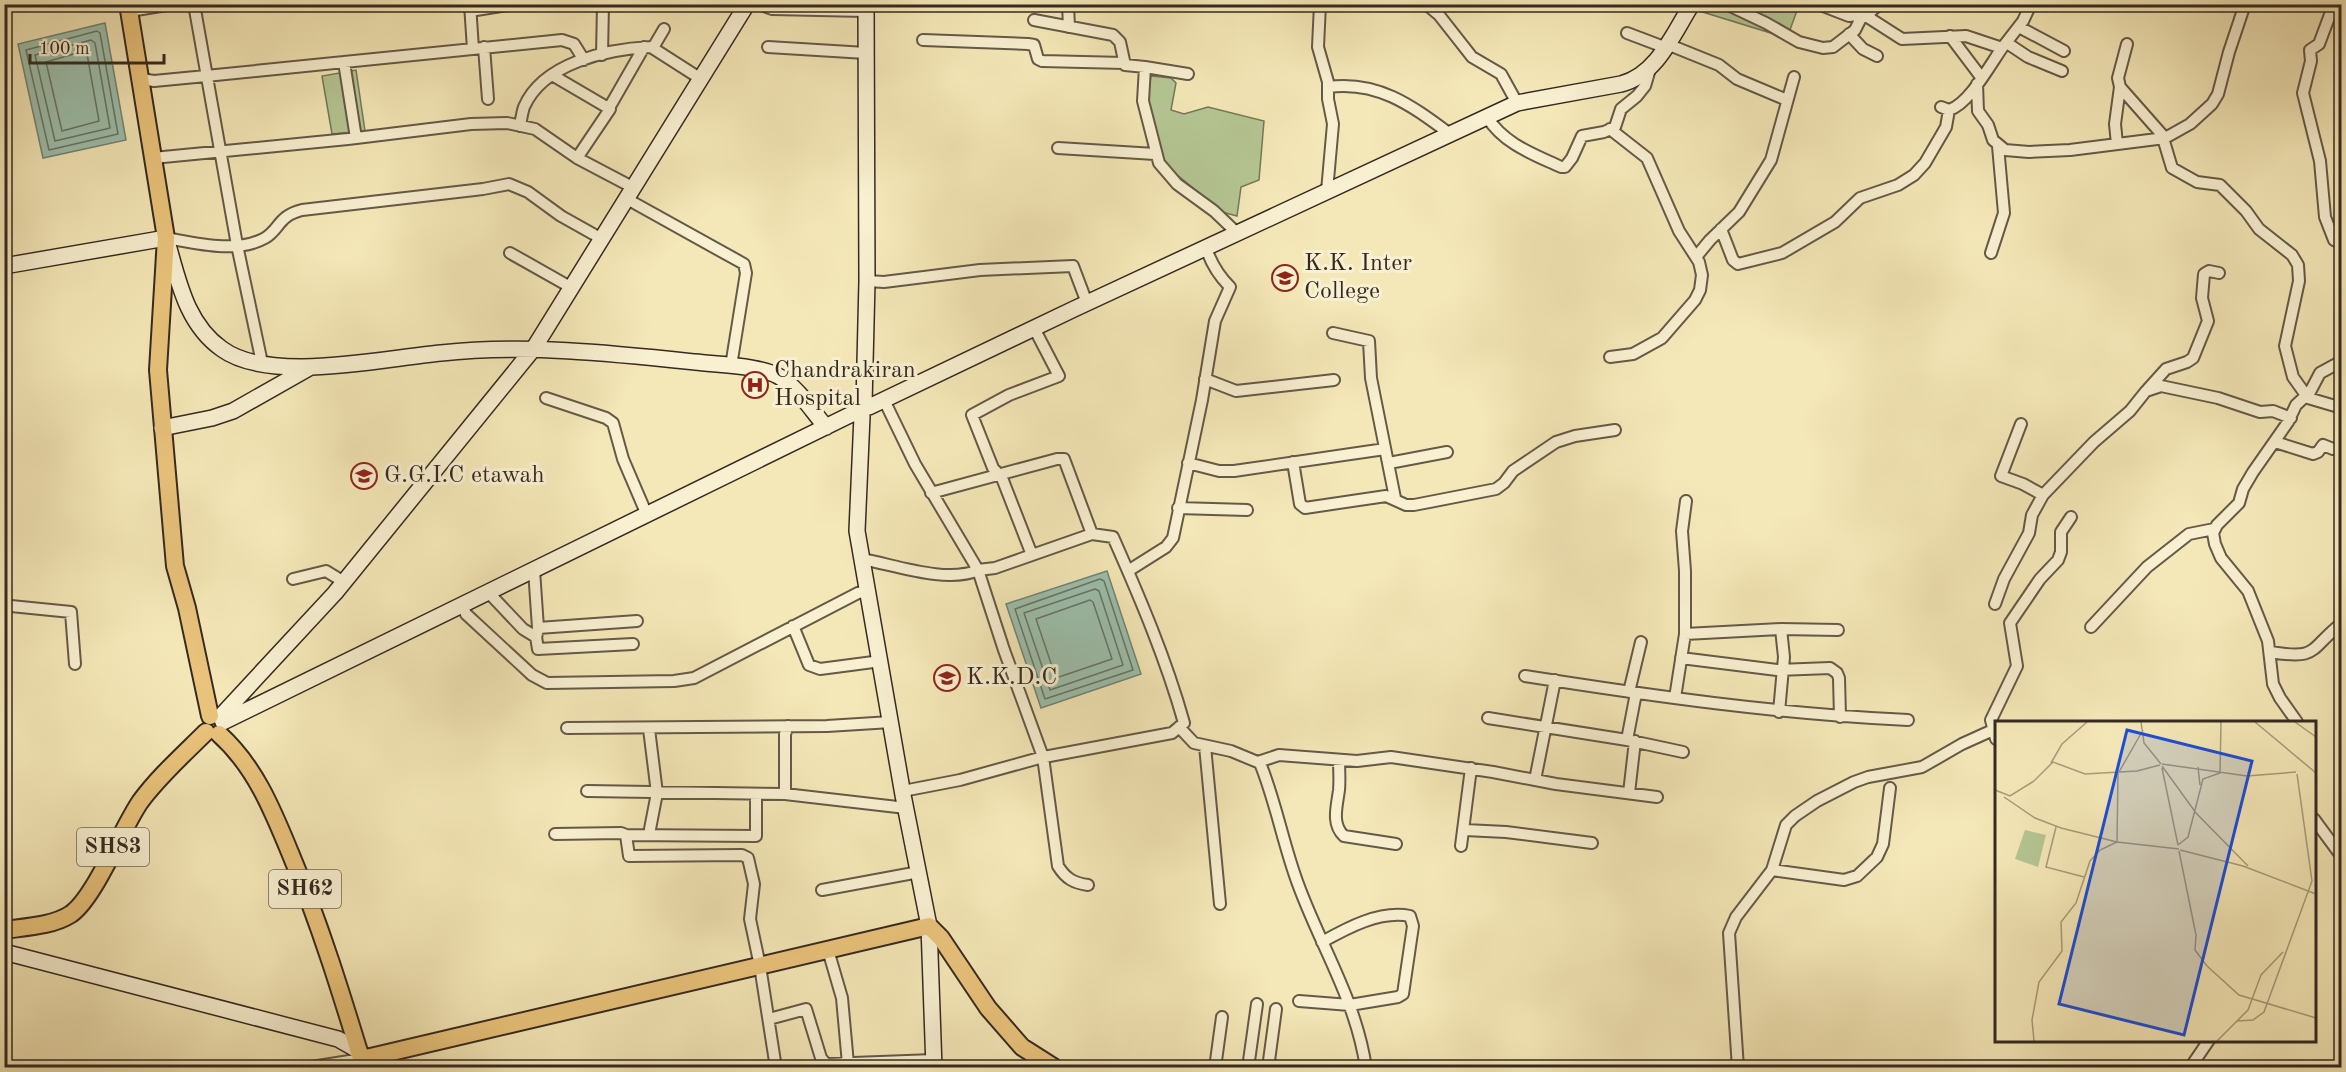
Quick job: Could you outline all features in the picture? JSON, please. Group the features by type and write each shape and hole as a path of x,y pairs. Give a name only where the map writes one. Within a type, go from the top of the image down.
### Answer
{"main road":[{"path":"129,8 166,238 158,370 175,566 183,599 184,621 214,724"},
{"name":"SH83","path":"4,930 55,921 69,916 78,909 141,801 214,724"},
{"name":"SH62","path":"214,724 246,764 273,812 312,906 362,1059"},
{"path":"362,1059 929,926 941,938 988,1008 1022,1047 1055,1068"}],"street":[{"path":"129,8 173,4"},
{"path":"194,4 237,245 262,363"},
{"path":"488,99 470,8 515,4"},
{"path":"602,55 603,4"},
{"path":"214,724 344,582 534,348 747,4"},
{"path":"759,4 772,9 866,8 867,281 857,531 929,926 934,1064 824,1063 806,1009 769,1019"},
{"path":"1068,4 1069,27"},
{"path":"1320,4 1318,47 1328,87 1333,132 1328,162 1327,191"},
{"path":"1426,4 1439,15 1472,57 1501,74 1525,101"},
{"path":"1615,125 1621,109 1645,86 1650,69 1692,4"},
{"path":"1726,4 1766,23 1798,42 1824,48 1833,47 1855,30 1880,4"},
{"path":"1818,4 1850,16 1866,16 1902,39 1973,37 2004,45 2062,71"},
{"path":"1721,230 1735,263 1745,263 1788,250 1835,222 1860,198 1899,184 1919,172 1946,127 1945,109 1956,107 1970,94 2019,27 2031,4"},
{"path":"1950,36 1979,80 1978,111 1988,124 1990,135 1998,146 2009,151 2070,150 2164,138 2190,124 2212,104 2218,94 2229,52 2246,4"},
{"path":"2334,4 2319,44 2310,50 2312,62 2303,93 2320,161 2325,217 2334,240 2342,244"},
{"path":"1034,20 1116,37 1120,42 1124,63"},
{"path":"2019,27 2064,51"},
{"path":"520,126 524,108 532,95 558,70 602,55 654,46 664,29"},
{"path":"1627,33 1719,65 1737,79 1787,100"},
{"path":"1849,34 1863,49 1878,56"},
{"path":"141,79 154,81 566,40 578,48 584,60"},
{"path":"922,40 1028,44 1034,45 1038,59 1042,61 1124,63 1128,66 1188,74"},
{"path":"2117,144 2115,124 2120,87 2118,78 2127,44"},
{"path":"647,47 701,79"},
{"path":"577,158 610,111 609,108 647,47"},
{"path":"768,47 866,53"},
{"path":"344,62 356,138"},
{"path":"1145,68 1143,101 1155,154 1161,166 1177,184 1214,211 1237,233"},
{"path":"214,724 863,409 1487,117 1525,101 1629,82 1650,69"},
{"path":"552,75 609,108"},
{"path":"1696,257 1739,212 1771,160 1794,77"},
{"path":"1328,87 1354,85 1377,90 1414,108 1450,134"},
{"path":"2120,87 2164,138 2172,168 2197,182 2220,185 2246,210 2259,229 2296,260 2299,281 2285,346 2293,377 2305,396 2311,400 2342,408"},
{"path":"1487,117 1494,128 1521,149 1561,167 1567,166 1582,136 1615,125"},
{"path":"153,158 471,124 507,123 535,129 630,193 744,264 746,273 731,366"},
{"path":"1610,357 1633,354 1662,338 1695,300 1700,290 1702,275 1696,257 1679,231 1647,158 1615,125"},
{"path":"1991,253 2004,213 1998,146"},
{"path":"1058,148 1155,154"},
{"path":"4,266 166,238 215,246 237,245 265,238 280,220 293,212 509,184 528,192 561,216 602,239"},
{"path":"166,238 185,301 194,320 223,350 242,358 262,363 309,368 443,352 534,348 605,352 731,366 764,371 783,379 826,427"},
{"path":"1128,571 1166,547 1173,538 1215,321 1230,287 1220,277 1206,248"},
{"path":"510,253 572,288"},
{"path":"867,281 884,282 980,270 1073,266 1087,303"},
{"path":"1995,604 2004,579 2029,533 2032,515 2043,495 2094,442 2130,411 2166,369 2193,358 2208,321 2202,294 2204,274 2209,271 2219,273"},
{"path":"1032,555 972,415 1009,395 1059,376 1034,328"},
{"path":"1333,333 1369,341 1371,378 1395,498"},
{"path":"2091,627 2147,567 2193,533 2214,529 2239,503 2243,489 2291,418 2296,405 2320,373 2342,361"},
{"path":"162,428 212,418 233,411 309,368"},
{"path":"1205,379 1236,391 1334,380"},
{"path":"2150,389 2161,386 2218,398 2260,412 2271,410 2291,418"},
{"path":"546,398 606,418 613,423 623,459 647,515"},
{"path":"884,400 931,493 978,570 1042,757 1058,866 1067,878 1076,883 1088,885"},
{"path":"2021,424 2001,476 2024,484 2043,495"},
{"path":"1293,462 1300,504 1305,508 1380,496 1395,498 1406,505 1414,505 1496,489 1513,471 1556,442 1566,438 1615,430"},
{"path":"2275,442 2313,454 2318,452 2323,445 2333,448"},
{"path":"1188,463 1219,471 1234,471 1385,449"},
{"path":"1389,464 1447,452"},
{"path":"931,493 1064,459 1092,534"},
{"path":"1675,698 1684,634 1685,572 1682,531 1686,501"},
{"path":"1179,508 1247,510"},
{"path":"1996,721 2017,666 2010,623 2040,579 2058,560 2061,552 2061,532 2071,516"},
{"path":"2214,529 2215,544 2224,562 2248,591 2270,652 2273,684 2296,721"},
{"path":"862,559 953,575 995,568 1092,534 1113,537 1148,615 1174,685 1184,723 1172,733 1042,757 960,780 903,791"},
{"path":"534,570 538,649 633,644"},
{"path":"293,579 326,571 344,582"},
{"path":"462,605 466,614 532,675 547,683 664,681 694,678 858,593 868,591"},
{"path":"488,592 505,612 537,633 637,621"},
{"path":"11,606 70,612 75,664"},
{"path":"2270,652 2294,656 2306,655 2342,623"},
{"path":"793,626 812,668 820,669 880,661"},
{"path":"1684,634 1782,629 1838,630"},
{"path":"1779,711 1784,651 1782,629"},
{"path":"1629,793 1633,692 1641,642"},
{"path":"1681,658 1782,670 1826,668 1834,670 1839,678 1840,717"},
{"path":"1525,676 1779,711 1908,720"},
{"path":"1535,780 1555,680"},
{"path":"1488,718 1631,741 1683,752"},
{"path":"567,728 838,726 891,722"},
{"path":"1738,1068 1729,933 1736,917 1772,870 1786,825 1812,804 1861,779 1922,767 1994,725"},
{"path":"785,794 788,726"},
{"path":"1179,728 1194,743 1231,751 1258,762 1279,755 1339,760 1391,757 1657,797"},
{"path":"649,729 657,793 650,829"},
{"path":"1205,746 1220,904"},
{"path":"1339,760 1339,788 1335,813 1342,834 1396,844"},
{"path":"1258,762 1269,784 1298,884 1322,942 1338,972 1350,1005 1366,1068"},
{"path":"1461,846 1465,830 1470,768"},
{"path":"1772,870 1844,880 1857,876 1877,857 1883,844 1890,788"},
{"path":"587,791 785,794 906,808"},
{"path":"555,834 756,836 756,794"},
{"path":"2316,822 2342,857"},
{"path":"1465,830 1516,833 1592,843"},
{"path":"626,835 629,856 742,855 748,858 754,884 750,919 776,1068"},
{"path":"822,890 919,872"},
{"path":"1299,1001 1350,1005 1403,994 1413,926 1411,918 1406,915 1381,917 1356,925 1322,942"},
{"path":"828,950 842,998 848,1064"},
{"path":"4,952 338,1039 362,1059"},
{"path":"1248,1068 1257,1004"},
{"path":"1268,1068 1276,1009"},
{"path":"1215,1068 1222,1017"},
{"path":"2190,1068 2209,1042"},
{"path":"305,1068 362,1059"}],"shaded area":[{"path":"1697,4 1799,5 1787,38 1693,9"},
{"path":"356,70 365,131 332,134 322,76"},
{"path":"1151,76 1171,78 1176,83 1171,110 1184,114 1208,107 1264,121 1259,180 1241,187 1237,216 1222,212 1158,159 1146,104"}],"water":[{"path":"105,23 126,140 43,158 18,44"},
{"path":"1107,571 1141,674 1041,708 1006,604"}],"place":[{"name":"K.K. Inter College","path":"1285,278"},
{"name":"Chandrakiran Hospital","path":"755,385"},
{"name":"G.G.I.C etawah","path":"364,476"},
{"name":"K.K.D.C","path":"947,678"}]}
